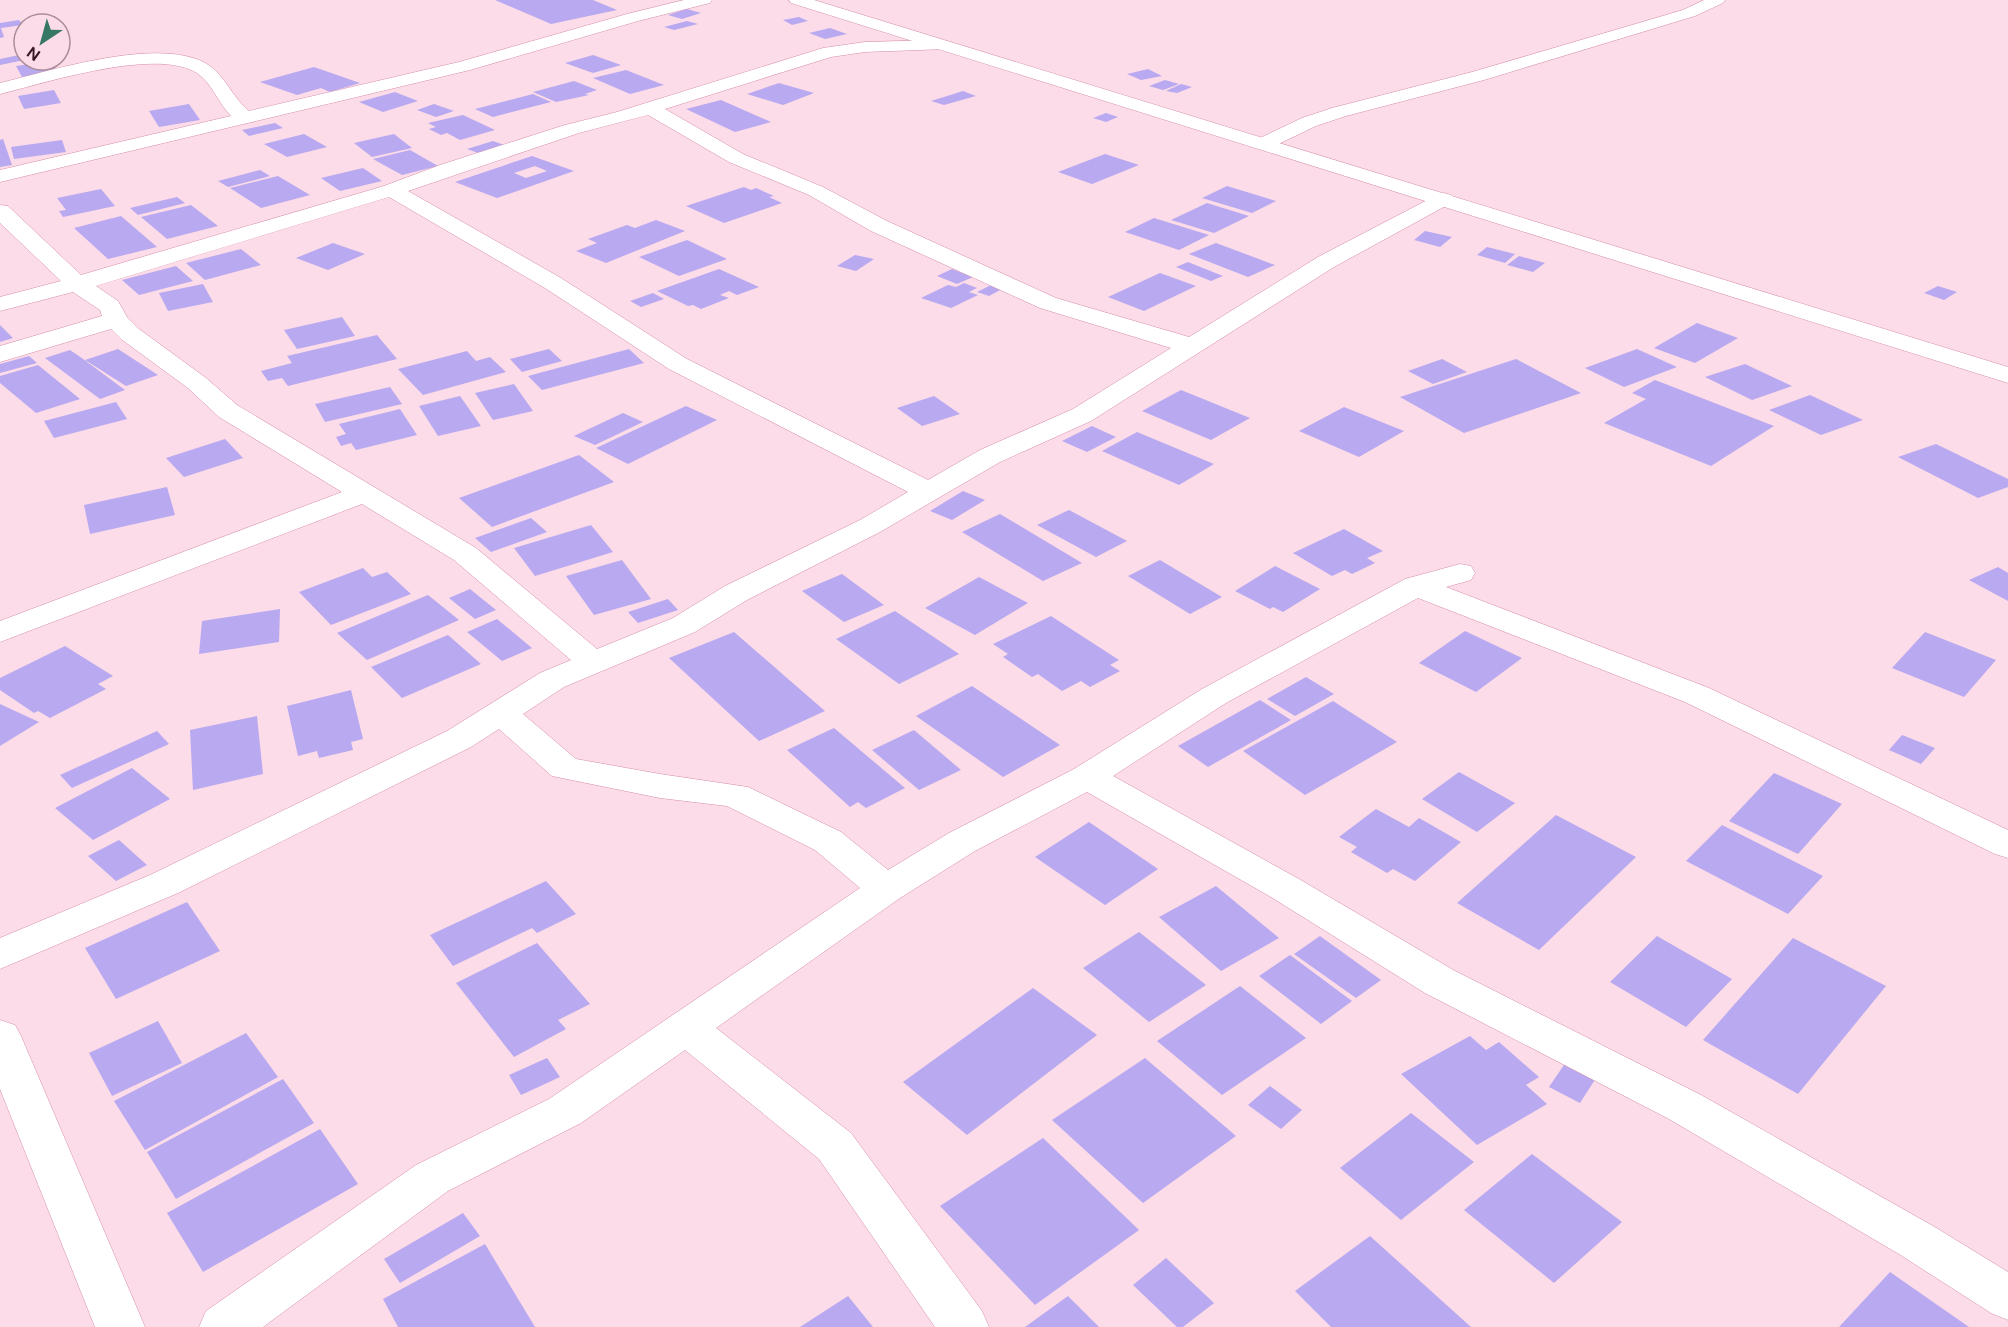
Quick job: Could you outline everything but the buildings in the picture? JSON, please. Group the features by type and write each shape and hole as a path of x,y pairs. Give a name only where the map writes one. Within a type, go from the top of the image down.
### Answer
{"street":[{"path":"0,176 464,66 633,17 704,0"},
{"path":"797,0 2008,375"},
{"path":"1264,143 1309,122 1339,112 1478,76 1515,63 1689,13 1717,0"},
{"path":"0,304 76,284 391,190 447,169 572,129 650,108 829,52 865,47 940,45"},
{"path":"0,89 96,67 162,58 198,66 215,78 226,100 245,118"},
{"path":"650,108 736,158 816,190 879,226 1048,303 1191,346"},
{"path":"391,190 553,283 678,364 928,491"},
{"path":"0,954 164,884 459,739 552,680 684,625 736,592 870,526 990,456 1082,415 1326,262 1444,199"},
{"path":"0,211 76,284 110,306 116,320 159,357 197,382 228,411 465,554 563,635 593,663"},
{"path":"0,354 116,320"},
{"path":"0,632 364,493"},
{"path":"224,1327 432,1178 565,1111 886,889 962,842 1087,777 1214,696 1416,586 1460,573"},
{"path":"1416,586 1697,695 2008,845"},
{"path":"501,713 565,768 660,786 735,795 828,841 886,889"},
{"path":"1087,777 1285,888 1440,982 1685,1107 1916,1240 2008,1298"},
{"path":"687,1028 835,1146 964,1327"},
{"path":"0,1036 46,1142 120,1327"}]}
